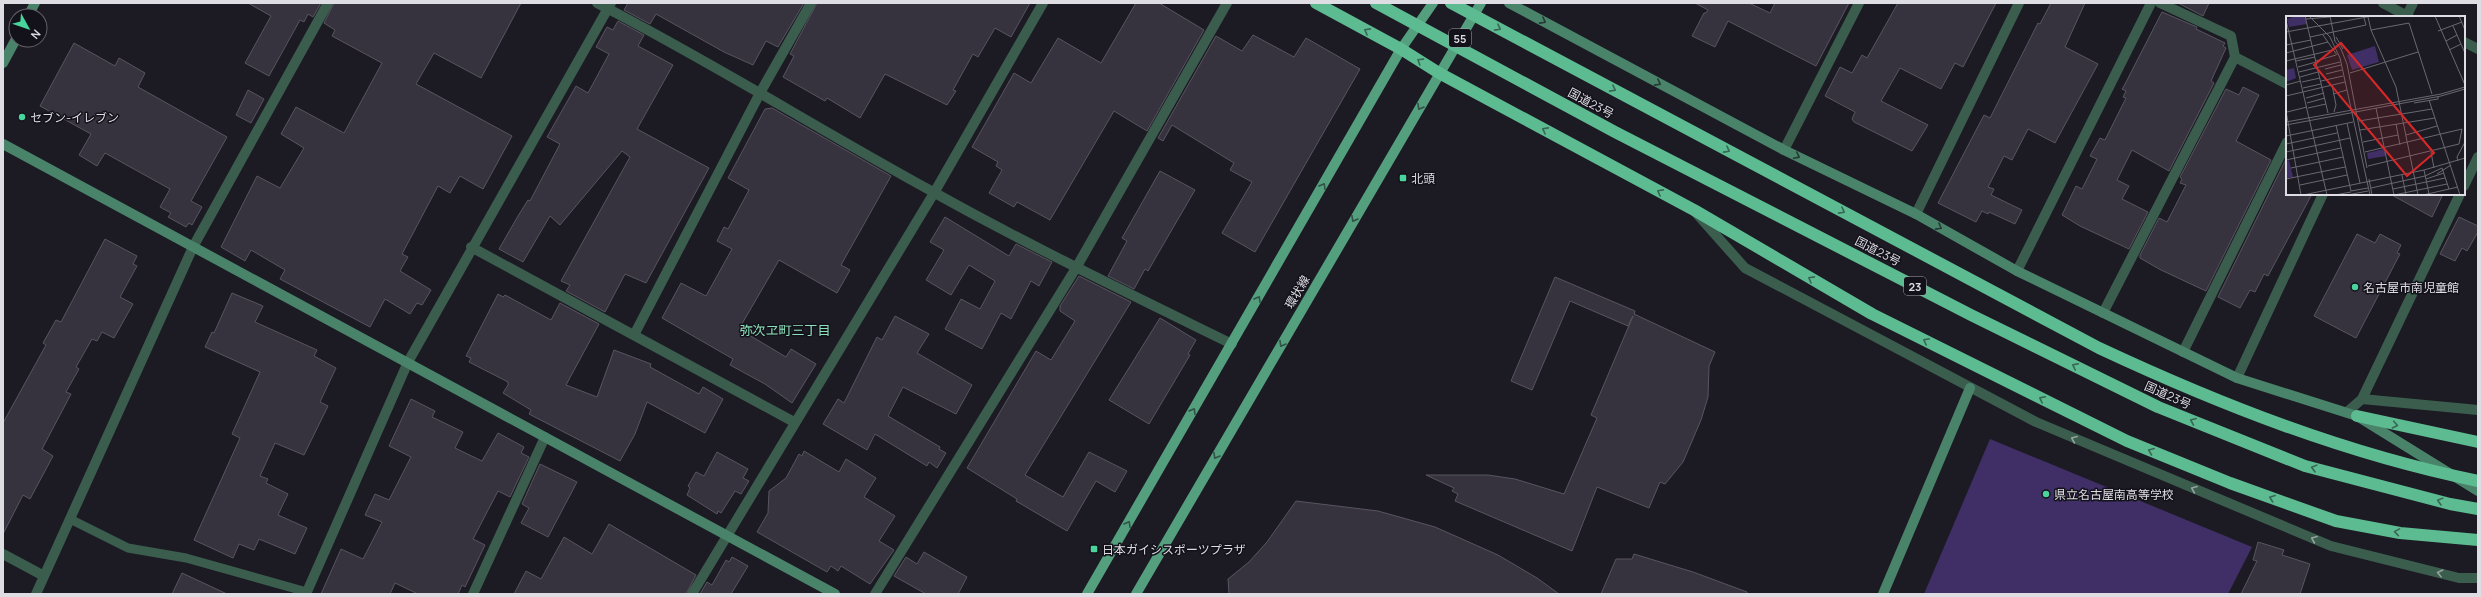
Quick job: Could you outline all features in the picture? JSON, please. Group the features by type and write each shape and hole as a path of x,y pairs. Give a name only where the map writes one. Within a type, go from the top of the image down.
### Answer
{"highway":[{"path":"1316,3 1401,49 1439,73 1694,210 1872,314 2127,441 2230,483 2336,520 2400,533 2478,540"},
{"name":"国道23号","path":"1376,3 1614,132 1971,315 2158,408 2305,466 2450,504 2478,509"},
{"name":"国道23号","path":"1451,3 2099,348 2188,389 2287,428 2431,472 2478,481"},
{"path":"2352,414 2478,442"}],"main road":[{"path":"1087,594 1401,49 1433,3"},
{"name":"環状線","path":"1136,594 1439,73 1482,3"}],"street":[{"path":"36,594 193,247 328,3"},
{"path":"597,3 609,6 934,193 1076,268 1232,344"},
{"path":"634,335 760,93 810,3"},
{"path":"692,594 794,422 934,193 1043,3"},
{"path":"875,594 1076,268 1227,3"},
{"path":"1509,3 1784,150 1916,214 2017,271 2237,378 2352,414 2478,490"},
{"path":"1784,150 1859,3"},
{"path":"2017,271 2151,3"},
{"path":"2103,313 2235,57 2231,36 2160,3"},
{"path":"2383,3 2405,16"},
{"path":"2407,16 2413,3"},
{"path":"1916,214 2016,4"},
{"path":"307,593 408,362 471,247 609,6"},
{"path":"2465,42 2478,49"},
{"path":"3,63 11,48"},
{"path":"2235,57 2286,83"},
{"path":"3,144 408,362 726,536 836,594"},
{"path":"2183,352 2286,144"},
{"path":"2465,184 2478,157"},
{"path":"2237,378 2323,195"},
{"path":"2352,414 2362,399 2460,195"},
{"path":"1694,210 1745,268 2036,422 2331,546 2459,578 2478,578"},
{"path":"471,247 794,422"},
{"path":"1883,594 1970,388"},
{"path":"2362,399 2478,409"},
{"path":"472,594 545,437"},
{"path":"3,554 44,576"}],"lane":[{"path":"70,519 128,548 186,558 307,593"}],"shaded area":[{"name":"県立名古屋南高等学校","path":"1990,439 2252,547 2228,594 1924,594"}],"building":[{"path":"248,3 321,3 313,17 308,14 304,22 300,20 269,76 245,63 271,16"},
{"path":"334,3 521,3 481,78 434,53 416,84 512,136 483,189 460,176 450,193 438,186 402,254 408,257 400,271 431,290 422,305 417,303 410,314 385,299 370,327 280,279 285,270 251,250 245,261 221,247 257,176 280,188 304,148 281,134 296,107 344,133 382,63 332,36 335,30 324,23"},
{"path":"628,3 804,3 778,47 766,41 753,65 724,52 656,14 650,24 624,10"},
{"path":"817,3 1030,3 1011,37 995,28 978,57 973,54 953,90 956,91 947,105 885,74 860,118 827,98 825,101 783,77 794,56 790,54"},
{"path":"1136,3 1159,3 1204,30 1147,131 1114,111 1050,220 1017,202 1014,207 989,193 1002,170 996,166 998,162 972,147 1014,73 1031,83 1058,38 1101,63"},
{"path":"1695,3 1749,3 1770,13 1775,3 1849,3 1816,66 1728,21 1715,47 1692,36 1704,13 1708,10"},
{"path":"1898,3 1996,3 1963,67 1955,63 1941,89 1900,68 1881,101 1928,125 1912,151 1854,122 1852,119 1855,112 1825,96 1840,67 1852,73 1862,55 1867,58"},
{"path":"2051,3 2085,3 2065,47 2098,64 2055,143 2028,129 2012,160 2004,156 1988,187 1994,189 1991,195 2022,210 2015,224 1989,212 1988,214 1982,211 1976,222 1938,203 1984,115 1990,118 2038,23 2040,24"},
{"path":"2178,3 2209,3 2203,16"},
{"path":"2162,12 2197,27 2196,29 2225,43 2223,46 2226,48 2211,81 2214,83 2169,171 2132,150 2117,180 2129,186 2122,199 2148,212 2129,249 2080,226 2062,215 2076,186 2082,189 2097,159 2090,156 2100,138 2105,140 2126,98 2123,97 2126,91 2122,89"},
{"path":"618,21 644,35 638,46 673,65 637,129 709,168 646,283 625,274 605,312 566,291 570,285 561,281 630,157 622,151 560,225 550,216 523,262 499,249 528,200 530,201 560,144 547,137 576,86 588,93 609,54 596,47 607,27 613,30"},
{"path":"1253,35 1294,57 1306,38 1360,69 1255,252 1222,233 1252,182 1230,170 1234,163 1172,125 1163,141 1158,138 1216,36 1242,51"},
{"path":"74,43 115,66 119,58 145,73 138,87 227,137 191,201 202,207 192,225 189,223 186,227 168,217 171,213 160,207 170,189 105,153 97,166 79,155 91,134 40,106"},
{"path":"2243,87 2259,95 2236,141 2271,160 2206,291 2161,270 2140,258 2140,255 2159,218 2167,222 2186,185 2180,183 2182,179 2180,177 2226,89 2239,95"},
{"path":"248,90 264,99 251,123 236,115"},
{"path":"772,108 891,176 841,265 850,270 837,293 779,260 739,329 786,357 791,349 816,364 792,403 765,384 730,365 733,359 662,318 681,283 706,296 732,249 717,241 724,227 728,229 749,190 728,178 765,109"},
{"path":"2286,159 2286,195 2311,195 2268,276 2264,274 2255,292 2250,290 2240,308 2218,297"},
{"path":"1160,171 1195,190 1148,271 1145,269 1134,289 1108,276 1127,241 1122,238"},
{"path":"2392,195 2443,195 2432,217"},
{"path":"945,217 1009,256 1016,244 1052,262 1039,286 1031,281 1011,319 1001,313 982,349 945,329 961,299 980,309 995,281 969,265 951,295 926,280 944,250 930,242"},
{"path":"2459,217 2478,226 2478,232 2467,251 2462,248 2455,261 2440,254"},
{"path":"2357,234 2375,243 2380,234 2401,245 2397,253 2400,254 2356,338 2314,316"},
{"path":"105,239 137,256 133,264 137,266 120,297 133,304 114,338 102,332 97,341 92,339 76,367 79,369 66,392 71,394 42,449 53,456 30,499 23,495 3,534 3,423 46,345 43,343 56,320 61,322"},
{"path":"1079,276 1131,302 1025,475 1063,497 1089,452 1127,471 1115,492 1096,481 1067,531 1016,501 1017,499 967,468 1036,351 1051,360 1075,321 1060,311 1060,306"},
{"path":"1555,277 1635,311 1634,314 1715,352 1709,366 1708,397 1701,420 1683,462 1665,484 1660,482 1649,508 1597,487 1572,551 1455,501 1458,494 1452,491 1454,488 1426,475 1488,475 1515,479 1564,494 1597,418 1591,415 1633,316 1628,326 1570,301 1532,390 1511,381"},
{"path":"232,293 263,306 255,322 317,350 314,356 336,368 320,402 328,406 304,455 275,443 260,476 268,479 266,483 288,494 278,515 307,528 295,554 259,539 254,550 239,544 233,558 194,540 240,438 232,434 260,372 205,347 212,332 214,333"},
{"path":"498,294 503,297 505,295 551,320 560,303 599,324 566,385 597,397 614,350 651,364 650,367 699,394 703,387 723,399 705,433 647,402 635,434 620,461 529,414 531,410 503,393 508,385 508,382 469,362 471,358 466,356"},
{"path":"895,316 929,334 917,353 972,385 956,414 903,387 888,416 940,447 939,449 946,453 937,468 929,462 927,466 875,434 867,450 823,424 838,399 844,403 877,337 882,340"},
{"path":"1160,318 1196,340 1188,354 1190,355 1149,424 1109,400"},
{"path":"411,399 435,411 432,417 463,432 455,448 482,461 498,433 524,447 521,453 529,457 510,497 498,491 473,539 485,545 465,587 462,585 458,594 418,594 395,583 390,594 321,594 341,549 363,559 382,522 365,515 375,494 389,500 411,457 389,446"},
{"path":"804,451 839,472 846,459 876,478 864,497 895,516 879,541 894,550 870,584 841,566 838,571 831,566 827,572 757,532 768,513 769,491 786,478 799,454 802,456"},
{"path":"717,452 748,469 743,478 749,481 741,494 735,491 721,513 718,511 717,514 687,495 690,488 688,486 696,472 704,476"},
{"path":"540,464 577,482 548,537 521,523 529,508 522,504"},
{"path":"1296,501 1378,511 1435,527 1498,555 1537,578 1559,594 1229,594 1228,579 1249,562 1267,542"},
{"path":"609,524 696,575 686,594 514,594 526,571 541,579 564,537 592,554"},
{"path":"2258,542 2284,550 2282,555 2310,564 2300,594 2241,594 2257,561 2253,560"},
{"path":"924,552 967,577 958,594 926,594 894,576 906,557 917,564"},
{"path":"1634,554 1693,572 1747,592 1747,594 1601,594 1616,559 1632,559"},
{"path":"732,557 748,566 731,594 700,594 707,582 712,585 726,560 729,562"},
{"path":"182,573 227,594 172,594"}],"place":[{"name":"セブン-イレブン","path":"22,117"},
{"name":"北頭","path":"1403,178"},
{"name":"名古屋市南児童館","path":"2355,287"},
{"name":"県立名古屋南高等学校","path":"2046,494"},
{"name":"日本ガイシスポーツプラザ","path":"1094,549"}],"district":[{"name":"弥次ヱ町三丁目","path":"785,330"}]}
